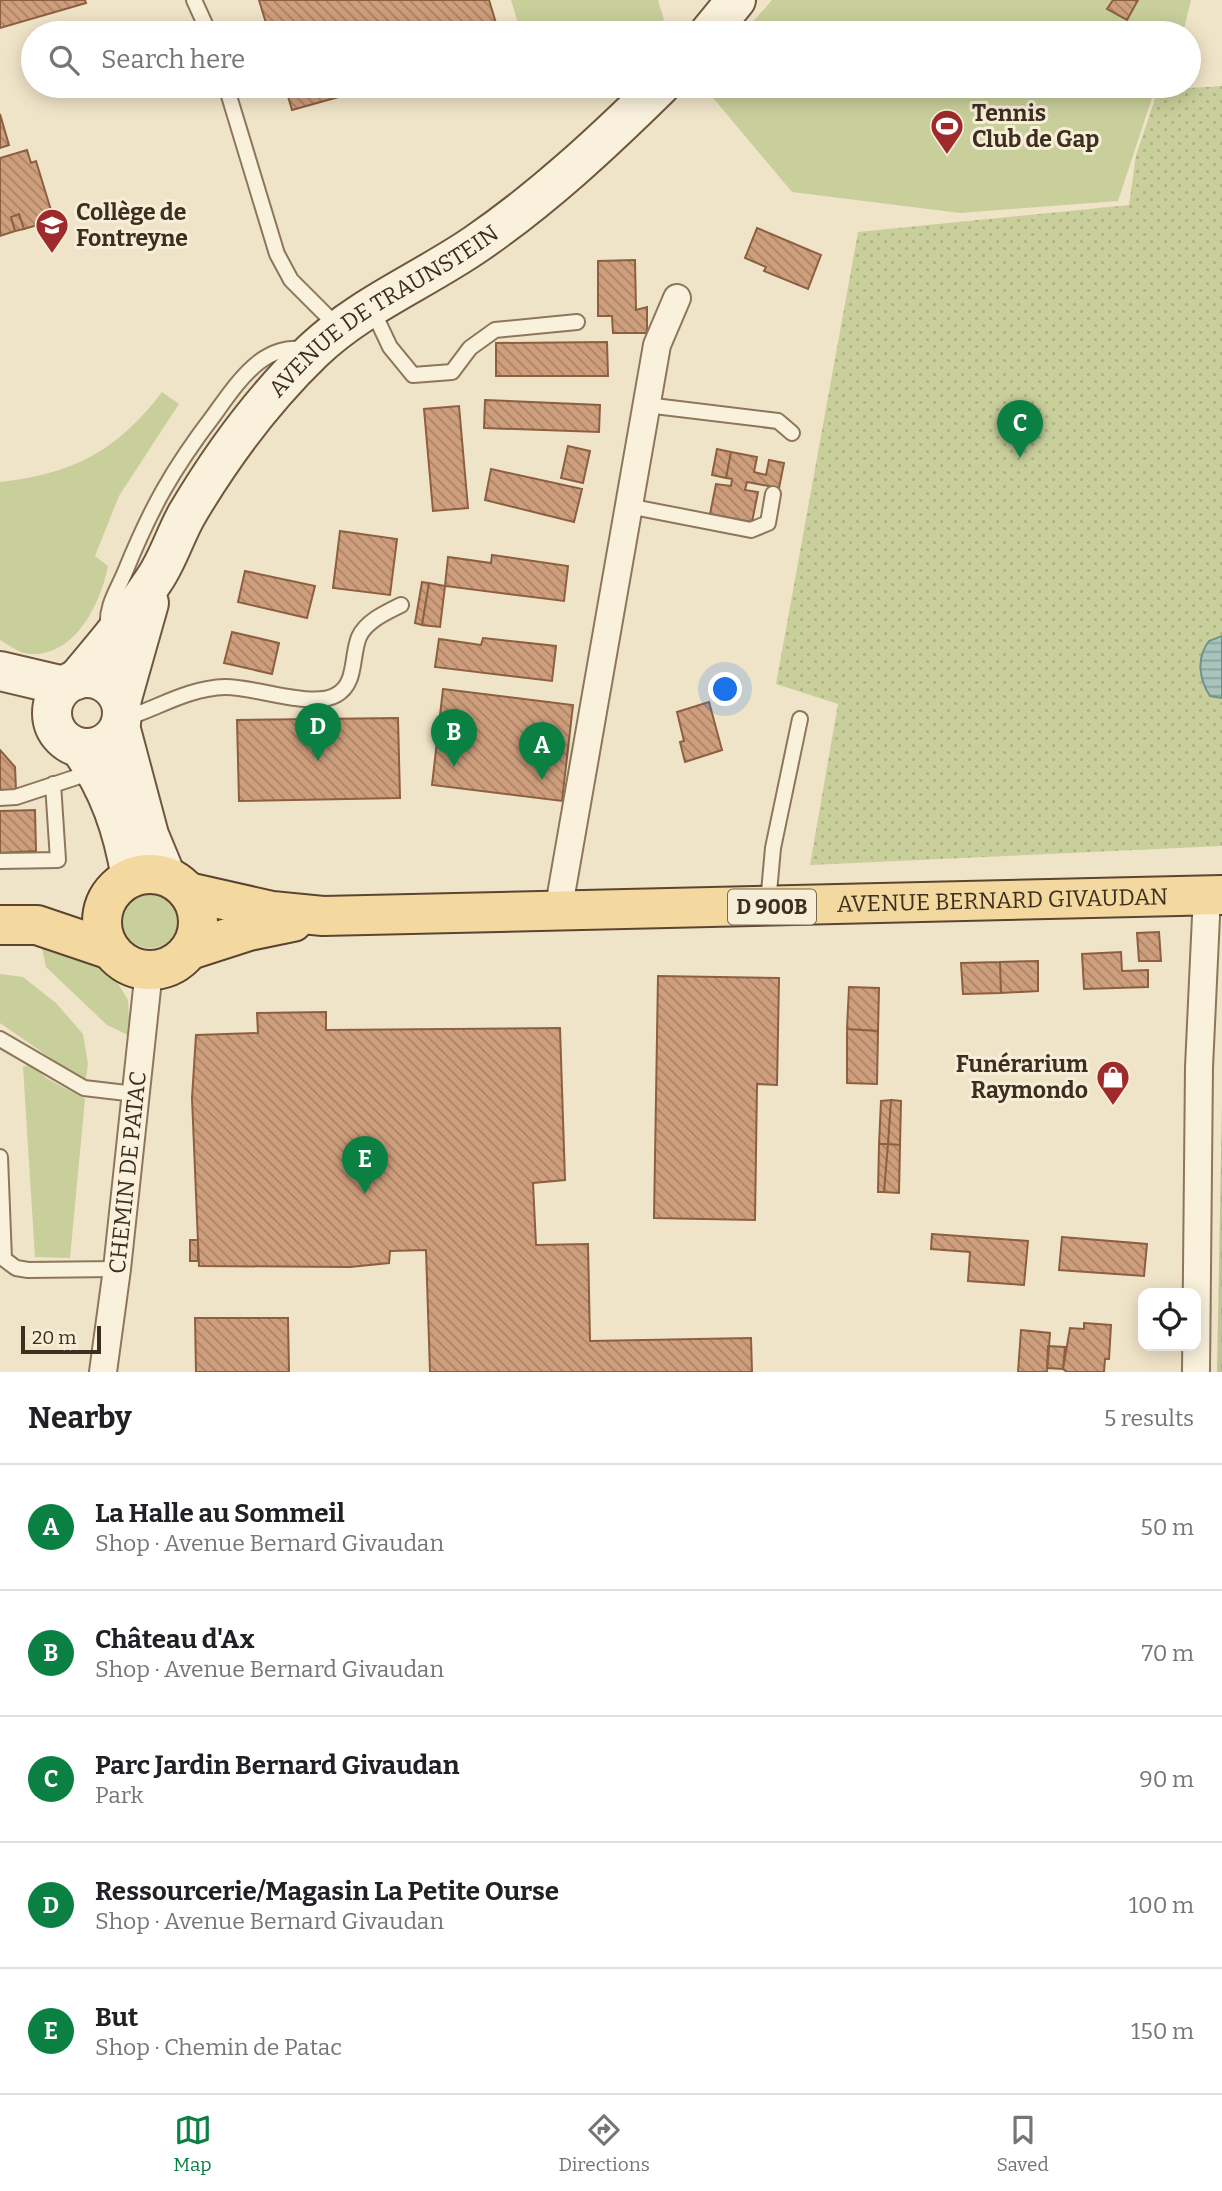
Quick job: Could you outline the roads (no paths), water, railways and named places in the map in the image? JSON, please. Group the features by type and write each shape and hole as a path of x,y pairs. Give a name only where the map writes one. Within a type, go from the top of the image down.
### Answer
{"main road":[{"name":"D 900B","path":"149,885 272,911 323,916"},
{"path":"111,950 103,912 149,885"},
{"path":"149,885 196,906 198,921 197,936 190,950 178,962 149,971 128,964 111,950 19,925 149,885"},
{"name":"AVENUE BERNARD GIVAUDAN","path":"323,916 768,908 1214,895"},
{"name":"D 900B","path":"190,950 249,931 323,916"}],"street":[{"path":"719,21 736,0"},
{"name":"AVENUE DE TRAUNSTEIN","path":"70,683 110,642 156,578 186,517 215,468 278,387 325,340 370,307 475,245 536,200 576,167 648,98"},
{"path":"558,912 657,345 677,298"},
{"name":"AVENUE DE TRAUNSTEIN","path":"121,715 156,578"},
{"path":"0,671 70,683 89,678 103,681 114,690 149,835 149,885"},
{"path":"70,683 52,708 58,734 89,760 149,885"},
{"path":"0,685 53,721"},
{"path":"89,760 104,744 121,715"},
{"path":"1196,1372 1199,1067 1213,963 1214,895"},
{"name":"CHEMIN DE PATAC","path":"103,1372 117,1269 149,971"}],"lane":[{"path":"194,0 204,21"},
{"path":"110,642 107,614 115,591 150,510 177,465 222,404 260,361 277,351 325,340 277,254 230,98"},
{"path":"370,307 390,347 413,375 452,372 470,348 495,330 577,322"},
{"path":"646,405 778,421 792,433"},
{"path":"628,506 751,530 768,523 773,494"},
{"path":"121,715 145,712 170,699 225,687 295,699 335,696 348,684 359,635 378,617 401,605"},
{"path":"768,908 773,848 800,719"},
{"path":"0,798 16,797 53,784 89,760"},
{"path":"0,861 58,860 53,784"},
{"path":"0,1039 84,1088 135,1094"},
{"path":"0,1157 4,1259 16,1268 28,1270 117,1269"}],"water":[{"path":"1222,636 1222,698 1210,696 1203,683 1200,668 1202,654 1209,641"}],"place":[{"name":"Tennis Club de Gap","path":"947,156"},
{"name":"Collège de Fontreyne","path":"52,255"},
{"name":"Parc Jardin Bernard Givaudan","path":"1020,458"},
{"name":"Ressourcerie/Magasin La Petite Ourse","path":"318,761"},
{"name":"Château d'Ax","path":"454,767"},
{"name":"La Halle au Sommeil","path":"542,780"},
{"name":"Funérarium Raymondo","path":"1113,1107"},
{"name":"But","path":"365,1194"}]}
